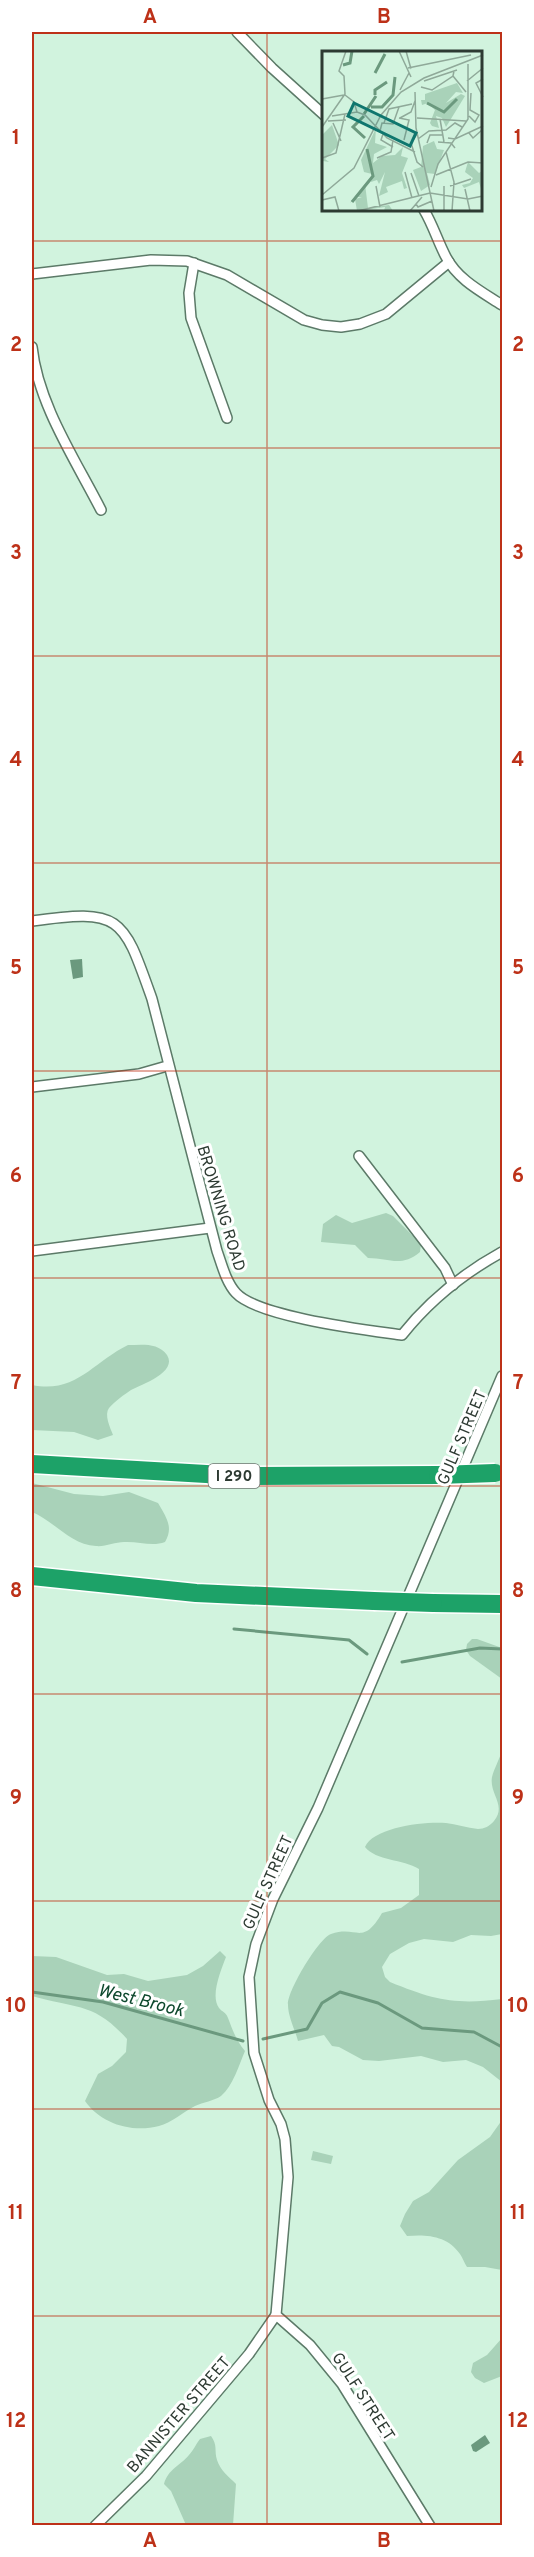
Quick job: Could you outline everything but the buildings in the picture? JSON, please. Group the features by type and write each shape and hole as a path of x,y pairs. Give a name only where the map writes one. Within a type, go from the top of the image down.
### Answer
{"highway":[{"name":"I 290","path":"32,1464 241,1476 499,1473"},
{"path":"32,1576 196,1593 502,1604"}],"street":[{"path":"237,32 272,68 322,113"},
{"path":"425,212 449,262 470,284 502,305"},
{"path":"32,274 156,260 194,263 227,275 304,320 341,327 369,322 386,314 449,262"},
{"path":"194,263 189,293 191,318 227,418"},
{"path":"32,346 35,373 41,390 101,510"},
{"name":"BROWNING ROAD","path":"32,921 64,916 98,917 112,921 124,931 140,961 152,999 167,1066 210,1228 226,1278 233,1289 251,1304 272,1311 402,1335 425,1308 453,1284 502,1252"},
{"path":"32,1087 139,1074 167,1066"},
{"path":"359,1156 445,1268 453,1284"},
{"path":"32,1251 210,1228"},
{"name":"GULF STREET","path":"430,2526 342,2384 310,2345 276,2315 288,2177 285,2139 281,2124 269,2100 254,2053 249,1977 256,1944 273,1899 318,1808 502,1376"},
{"name":"BANNISTER STREET","path":"95,2526 146,2476 254,2348 276,2315"}],"shaded area":[{"path":"82,959 83,977 73,979 70,960"},
{"path":"386,1213 393,1216 421,1244 420,1252 407,1260 395,1261 368,1258 355,1245 321,1242 323,1224 336,1215 352,1223"},
{"path":"128,1345 149,1345 159,1348 167,1355 169,1361 167,1367 157,1377 131,1390 109,1408 107,1418 113,1435 98,1440 74,1432 32,1430 32,1385 47,1387 72,1381"},
{"path":"32,1483 74,1494 103,1496 129,1492 158,1503 168,1522 168,1537 165,1542 155,1544 124,1542 99,1546 79,1542 32,1512"},
{"path":"472,1639 502,1648 502,1679 470,1656 466,1650 467,1644"},
{"path":"502,1751 502,1934 471,1935 453,1942 424,1939 409,1943 390,1954 382,1967 385,1977 390,1982 432,1997 458,2001 502,1999 502,2082 483,2067 466,2060 443,2062 421,2056 379,2061 363,2060 339,2047 332,2046 324,2035 298,2041 289,2014 289,1998 298,1977 319,1945 331,1934 364,1932 382,1913 401,1908 419,1895 419,1869 376,1855 365,1847 378,1835 414,1824 446,1823 478,1829 489,1826 498,1815 499,1810 492,1777"},
{"path":"220,1951 226,1957 217,1983 217,2003 227,2016 245,2051 229,2087 218,2098 195,2106 159,2126 128,2127 100,2116 85,2101 98,2074 112,2066 126,2052 127,2039 104,2018 93,2012 32,1996 32,1956 56,1957 107,1975 124,1974 148,1981 187,1975 203,1966"},
{"path":"502,2120 502,2270 467,2267 460,2254 449,2243 429,2236 407,2236 400,2226 413,2201 429,2192 458,2160 490,2137"},
{"path":"313,2151 333,2156 331,2164 311,2160"},
{"path":"502,2338 502,2376 484,2383 475,2378 471,2372 473,2363 487,2355"},
{"path":"485,2435 490,2443 476,2452 473,2451 471,2445"},
{"path":"211,2436 218,2464 236,2484 233,2525 186,2525 171,2491 164,2484 171,2471 186,2459 200,2439"}],"waterway":[{"path":"234,1629 349,1640 367,1654"},
{"path":"402,1662 480,1648 502,1649"},
{"name":"West Brook","path":"32,1992 103,2002 243,2041"},
{"name":"West Brook","path":"263,2039 307,2029 322,2003 340,1992 378,2003 422,2028 474,2032 502,2047"}]}
